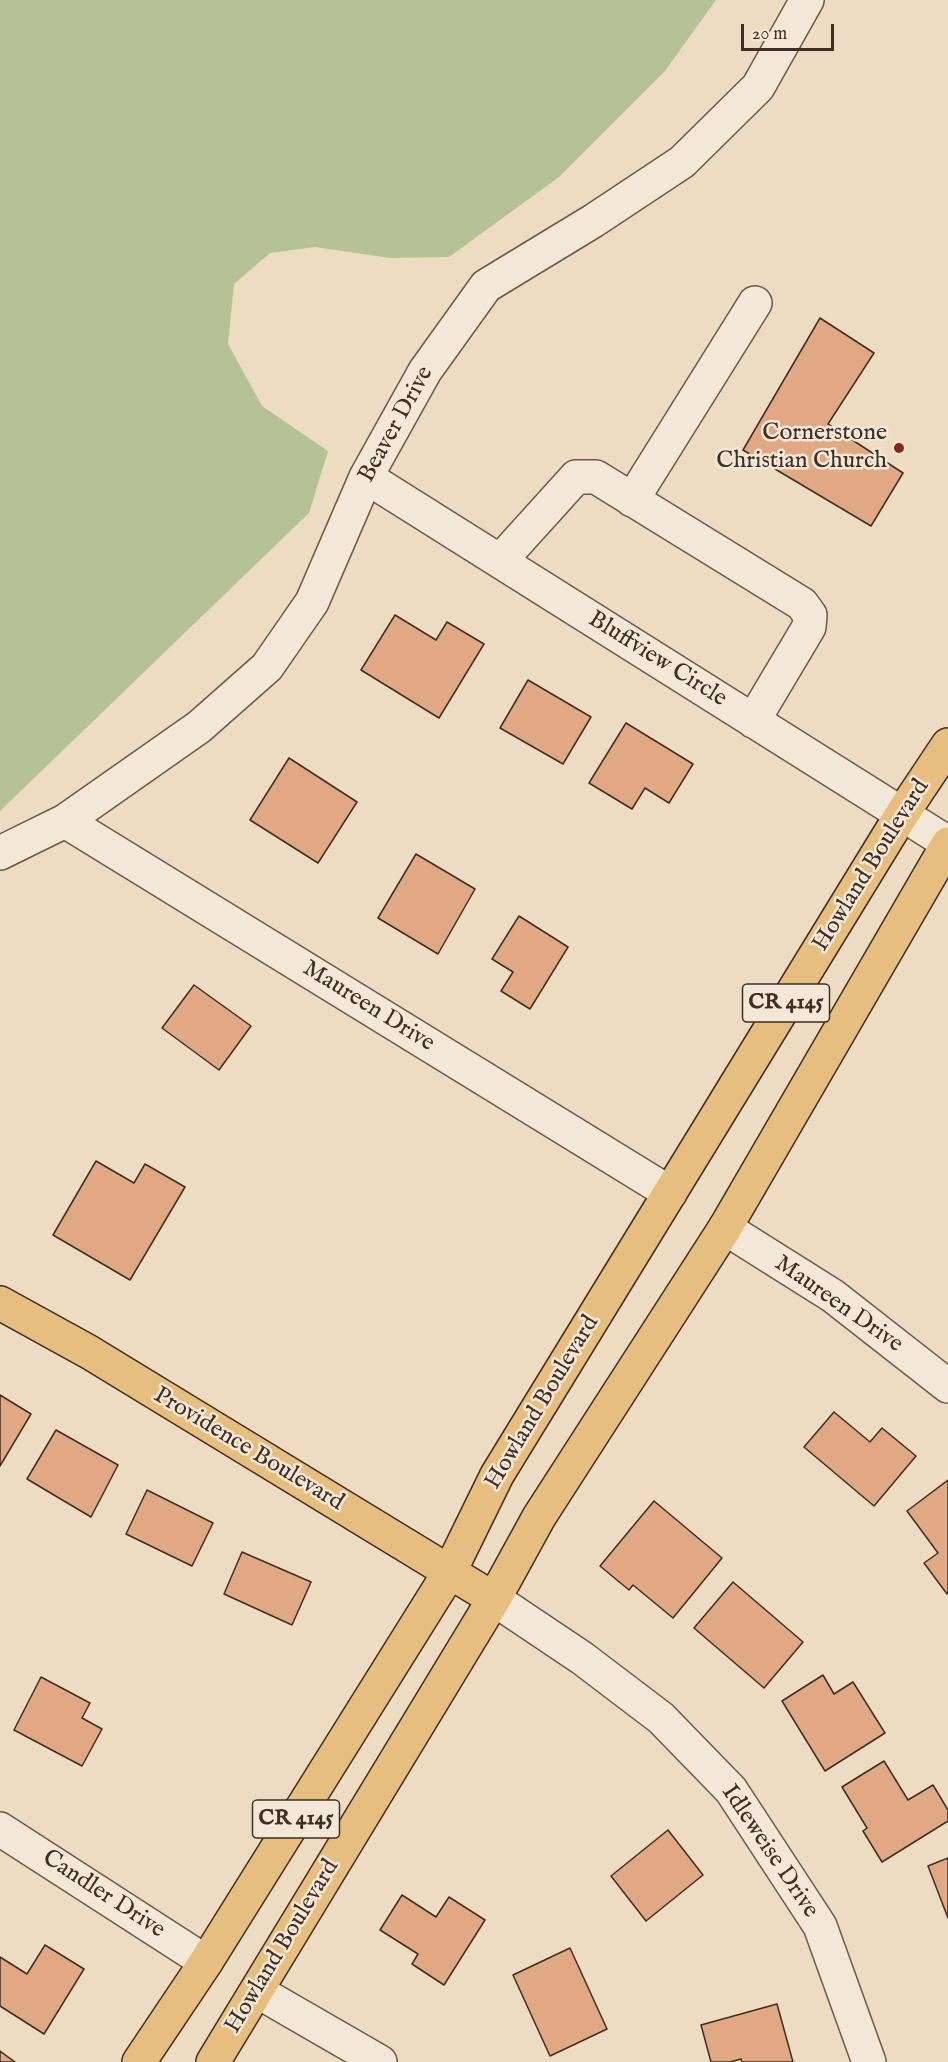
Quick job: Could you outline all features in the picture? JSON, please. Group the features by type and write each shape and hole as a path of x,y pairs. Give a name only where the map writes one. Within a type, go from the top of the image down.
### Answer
{"main road":[{"name":"Howland Boulevard","path":"139,2062 206,1962 450,1573 497,1475 902,814 948,745"},
{"name":"Howland Boulevard","path":"213,2062 494,1599 539,1517 725,1228 948,844"},
{"name":"Providence Boulevard","path":"0,1303 89,1352 494,1599"}],"street":[{"name":"Beaver Drive","path":"0,853 65,821 199,727 267,667 312,602 366,477 425,371 486,286 593,221 682,162 758,87 807,0"},
{"path":"632,500 755,303"},
{"name":"Bluffview Circle","path":"366,477 948,844"},
{"path":"500,561 576,477 596,477 802,604 810,615 809,627 753,721"},
{"name":"Maureen Drive","path":"65,821 670,1193"},
{"name":"Maureen Drive","path":"725,1228 833,1296 948,1386"},
{"name":"Idleweise Drive","path":"494,1599 582,1658 661,1719 731,1790 820,1926 868,2062"},
{"name":"Candler Drive","path":"0,1829 206,1962"},
{"path":"257,1991 380,2062"}],"green space":[{"path":"0,0 716,0 665,71 559,177 449,257 390,258 315,247 270,253 234,284 228,344 262,406 328,451 309,513 0,811"}],"building":[{"path":"820,318 874,353 828,424 903,473 871,526 743,450"},
{"path":"395,615 436,640 447,622 484,644 439,718 361,670"},
{"path":"528,680 591,717 563,764 500,728"},
{"path":"626,723 693,764 669,803 645,788 632,809 589,783"},
{"path":"289,758 357,802 318,863 250,820"},
{"path":"416,854 475,889 438,954 378,918"},
{"path":"519,916 568,947 530,1009 501,991 513,972 492,959"},
{"path":"194,985 251,1026 219,1070 162,1028"},
{"path":"96,1161 134,1183 145,1164 185,1187 130,1280 53,1235"},
{"path":"0,1395 31,1414 0,1466"},
{"path":"834,1412 870,1442 882,1428 916,1456 874,1506 804,1447"},
{"path":"56,1430 118,1465 91,1517 27,1479"},
{"path":"948,1480 947,1594 924,1563 938,1553 907,1511"},
{"path":"147,1490 213,1523 192,1566 126,1534"},
{"path":"654,1501 722,1558 673,1618 633,1585 629,1590 600,1566"},
{"path":"242,1552 311,1582 292,1625 224,1594"},
{"path":"733,1582 803,1642 764,1688 694,1628"},
{"path":"823,1675 834,1694 853,1682 885,1733 825,1771 782,1701"},
{"path":"41,1677 90,1703 82,1718 102,1729 82,1766 14,1730"},
{"path":"884,1761 908,1800 933,1785 948,1810 948,1821 882,1862 863,1831 867,1828 842,1787"},
{"path":"668,1830 703,1875 646,1921 611,1876"},
{"path":"948,1858 948,1918 928,1866"},
{"path":"402,1895 436,1917 449,1897 485,1920 444,1985 412,1964 418,1954 380,1930"},
{"path":"45,1945 84,1969 44,2034 0,2006 0,1957 27,1974"},
{"path":"570,1948 607,2029 550,2056 513,1975"},
{"path":"777,2004 793,2062 742,2062 741,2059 730,2062 711,2062 701,2025"},
{"path":"0,2051 15,2062 0,2062"}],"place":[{"name":"Cornerstone Christian Church","path":"899,448"}]}
